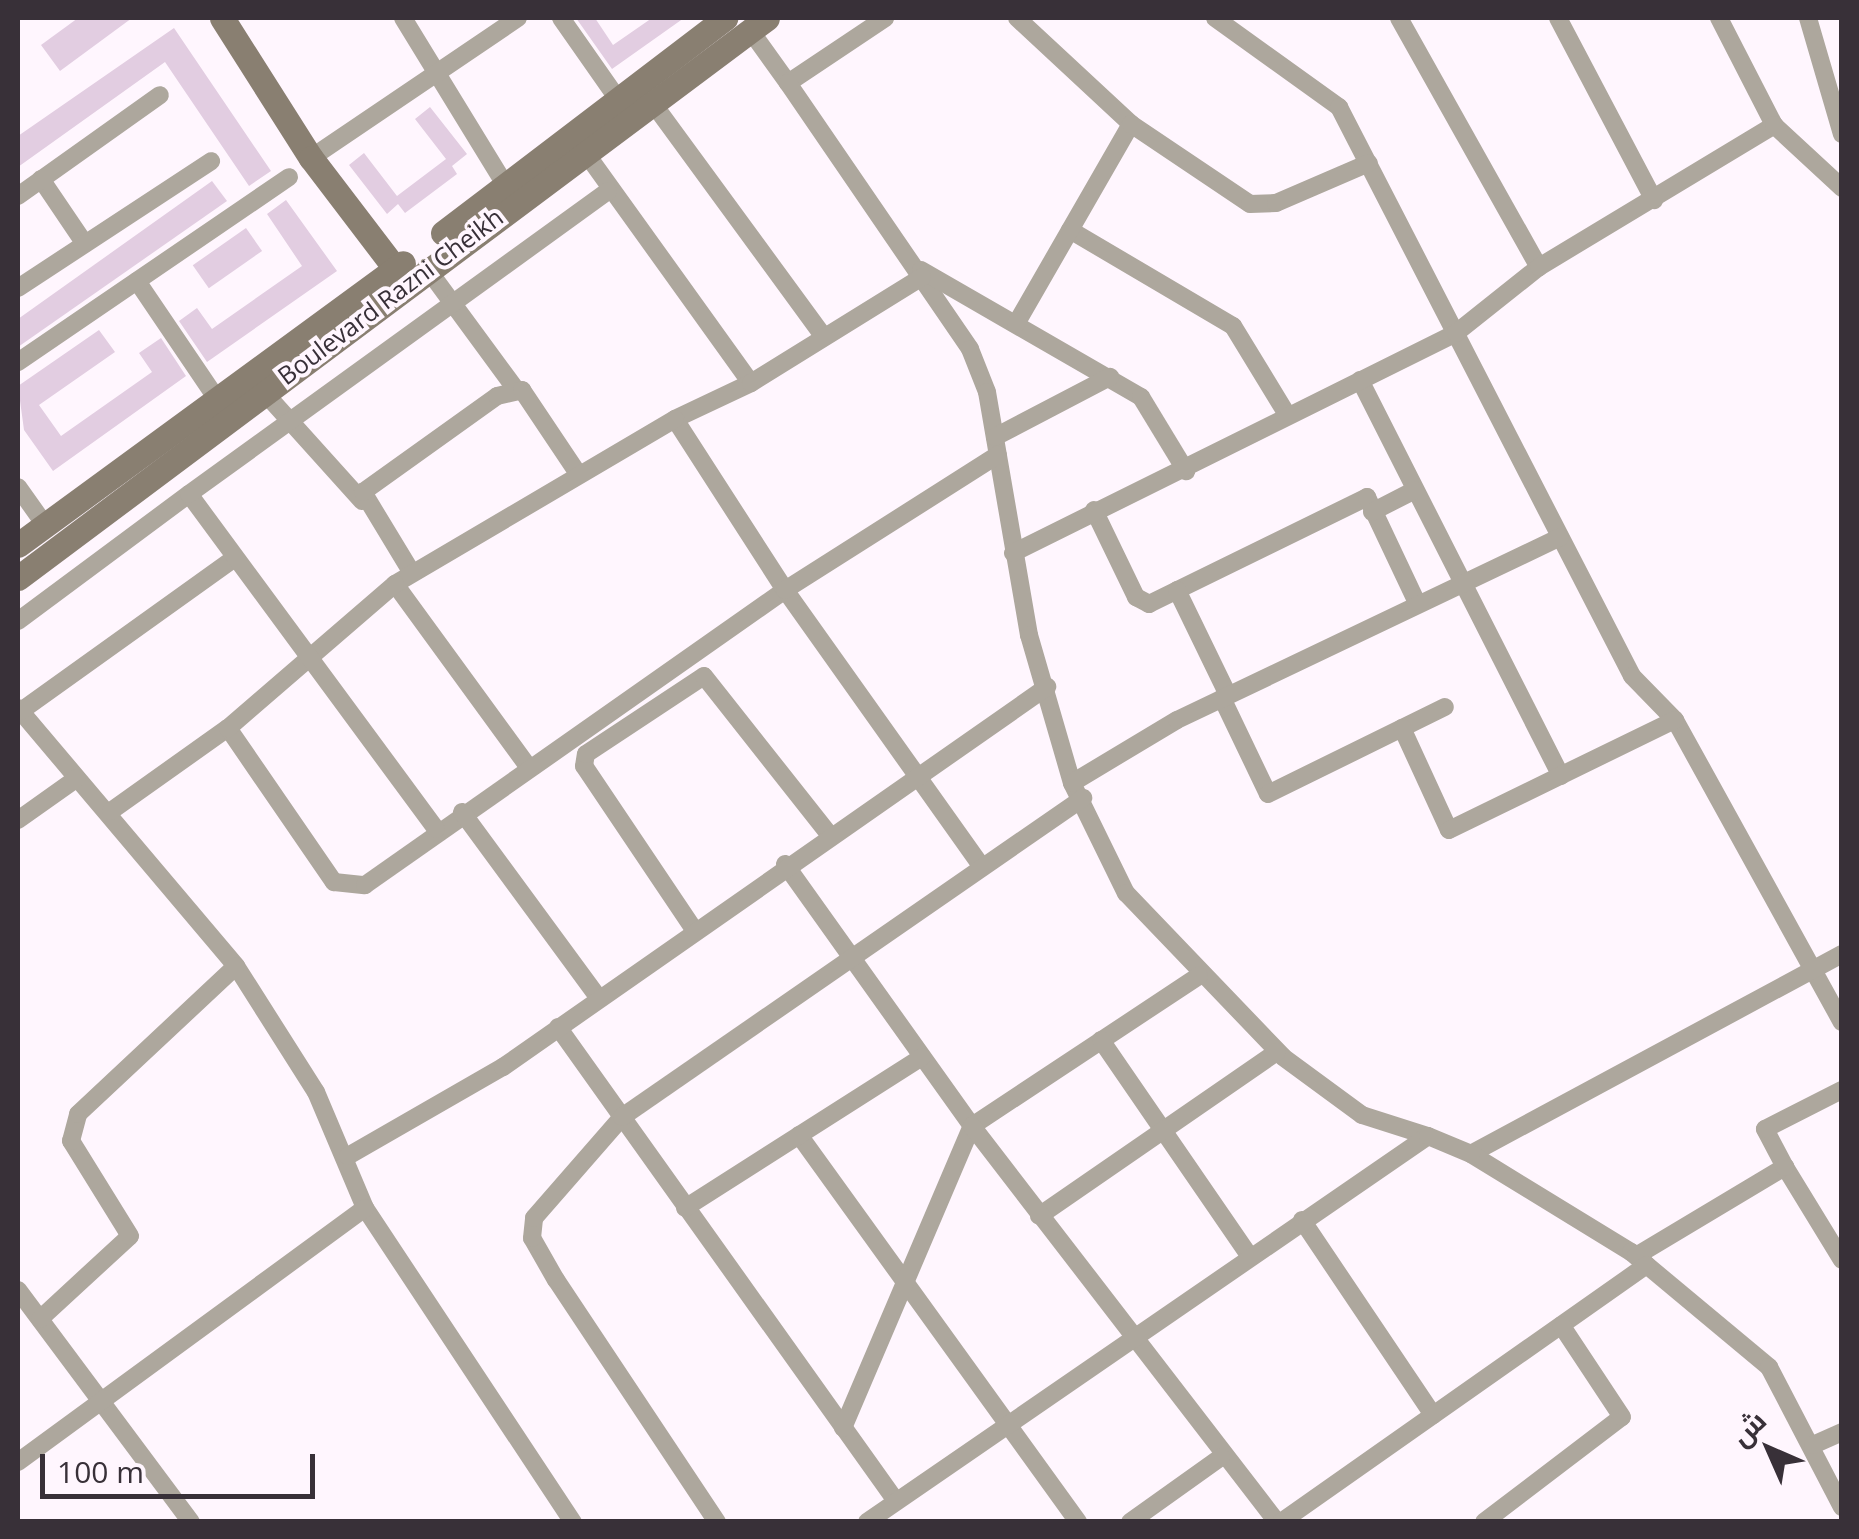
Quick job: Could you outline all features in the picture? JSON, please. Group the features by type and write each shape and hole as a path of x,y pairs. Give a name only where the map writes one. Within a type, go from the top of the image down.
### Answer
{"main road":[{"path":"222,18 310,158 410,272"},
{"name":"Boulevard Razni Cheikh","path":"18,578 262,392 410,272 504,183 725,18"},
{"name":"Boulevard Razni Cheikh","path":"18,545 217,400 584,152 758,24"}],"street":[{"path":"403,18 504,183"},
{"path":"310,158 518,18"},
{"path":"561,18 617,98"},
{"path":"788,83 885,18"},
{"path":"1018,18 1131,124 1250,204 1276,203 1369,164"},
{"path":"1215,18 1326,92 1369,164 1632,676 1675,720 1842,1022"},
{"path":"1399,18 1539,267"},
{"path":"1558,18 1654,200"},
{"path":"1719,18 1774,126 1842,188"},
{"path":"1808,18 1842,134"},
{"path":"758,24 788,83 970,349 996,446 1013,553 1047,687 1078,791 1126,893 1199,976 1276,1052 1362,1115 1471,1154 1551,1195 1642,1260 1769,1367 1842,1507"},
{"path":"18,196 160,95"},
{"path":"652,102 824,337"},
{"path":"1016,324 1131,124"},
{"path":"1013,553 1094,510 1186,472 1288,416 1456,333 1539,267 1774,126"},
{"path":"584,152 608,192 751,383"},
{"path":"18,288 211,160"},
{"path":"18,362 289,177"},
{"path":"41,180 85,244"},
{"path":"18,622 286,417 608,192"},
{"path":"1070,230 1233,326 1288,416"},
{"path":"410,272 448,301 579,475"},
{"path":"919,272 1140,397 1186,472"},
{"path":"111,811 228,728 304,658 395,584 674,419 751,383 919,272"},
{"path":"137,281 217,400"},
{"path":"228,728 348,889 996,446 1110,377"},
{"path":"1360,380 1560,776"},
{"path":"362,501 369,482 514,388"},
{"path":"262,392 362,501 412,573"},
{"path":"674,419 785,590 982,867"},
{"path":"18,487 45,525"},
{"path":"1372,512 1415,490"},
{"path":"189,494 304,658 436,829"},
{"path":"1094,510 1140,602 1177,590 1358,497 1372,512 1417,602"},
{"path":"717,1522 532,1238 534,1218 622,1117 982,867 1078,791 1225,696 1560,537"},
{"path":"235,558 19,710 111,811 236,966 348,1156 365,1208 573,1522"},
{"path":"395,584 529,768"},
{"path":"1177,590 1268,794 1445,707"},
{"path":"693,928 584,766 586,754 704,676 827,832"},
{"path":"348,1156 558,1027 827,832 1047,687"},
{"path":"1402,728 1449,830 1675,720"},
{"path":"18,820 77,778"},
{"path":"462,812 596,996"},
{"path":"785,864 1132,1341 1221,1457 1279,1522 1561,1326 1642,1260 1785,1167"},
{"path":"1471,1154 1842,954"},
{"path":"40,1319 130,1236 70,1141 78,1114 236,966"},
{"path":"843,1428 972,1126 1199,976"},
{"path":"558,1027 896,1502"},
{"path":"1101,1040 1250,1257"},
{"path":"1039,1216 1276,1052"},
{"path":"685,1208 922,1057"},
{"path":"1841,1259 1765,1129 1842,1090"},
{"path":"799,1134 1078,1522"},
{"path":"868,1522 1428,1136"},
{"path":"19,1458 102,1403 365,1208"},
{"path":"1302,1220 1433,1415"},
{"path":"18,1290 192,1522"},
{"path":"1486,1521 1622,1417 1561,1326"},
{"path":"1813,1445 1842,1432"},
{"path":"1130,1522 1221,1457"}],"building":[{"path":"78,18 132,18 60,71 41,45"},
{"path":"576,18 595,18 613,45 652,18 684,18 612,69"},
{"path":"174,28 271,171 249,186 165,62 18,167 18,136"},
{"path":"430,107 467,154 452,166 457,174 405,213 398,204 387,214 349,165 364,153 397,196 446,159 415,119"},
{"path":"212,181 227,201 18,347 18,319"},
{"path":"286,200 337,271 207,362 179,321 197,308 212,329 302,266 267,214"},
{"path":"246,228 262,251 209,288 193,265"},
{"path":"99,330 115,352 39,405 61,436 152,372 139,353 161,338 186,376 53,471 24,430 18,386"}]}
